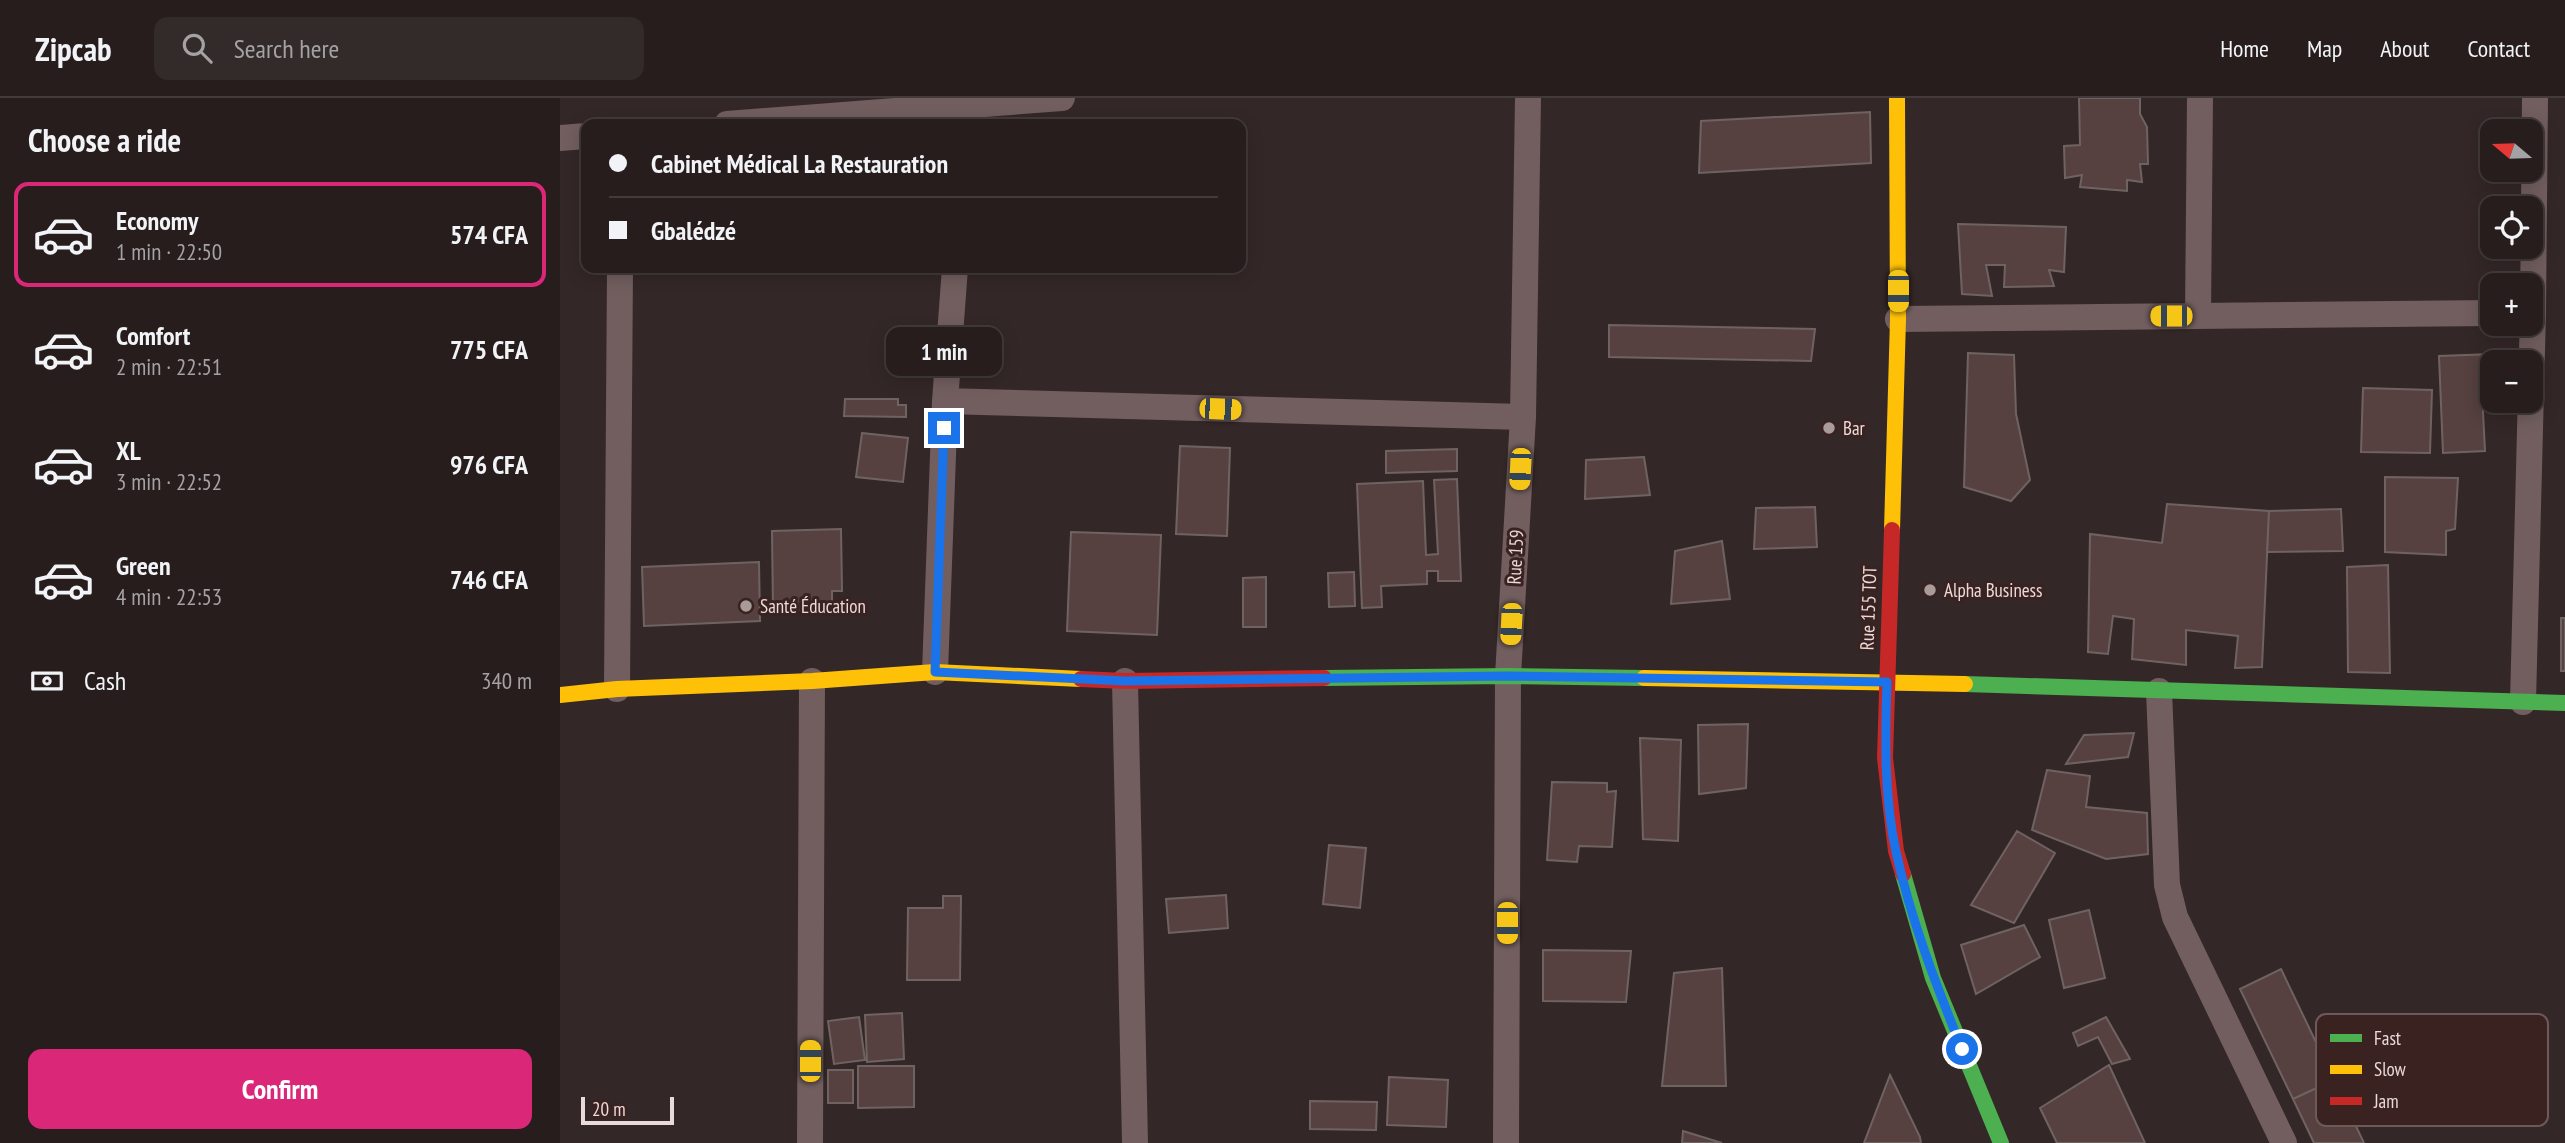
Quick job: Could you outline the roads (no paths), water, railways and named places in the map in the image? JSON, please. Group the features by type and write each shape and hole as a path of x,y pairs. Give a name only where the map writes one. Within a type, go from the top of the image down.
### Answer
{"street":[{"path":"807,119 966,109 1062,98"},
{"name":"Rue 159","path":"1506,1143 1508,676 1522,417 1528,98"},
{"name":"Rue 155 TOT","path":"1897,98 1898,318 1885,758 1896,851 1933,978 2001,1143"},
{"path":"2199,316 2200,98"},
{"path":"2533,273 2535,98"},
{"path":"560,138 581,136"},
{"path":"617,689 621,273"},
{"path":"935,672 945,401 955,273"},
{"path":"1898,318 2480,313"},
{"path":"2523,702 2531,336"},
{"path":"945,401 1522,417"},
{"path":"560,695 617,689 812,681 935,672 1125,681 1508,676 1887,682 2565,703"},
{"path":"810,1143 812,681"},
{"path":"1125,681 1135,1143"},
{"path":"2158,691 2167,885 2175,917 2284,1143"}],"place":[{"name":"Bar","path":"1829,428"},
{"name":"Alpha Business","path":"1930,590"},
{"name":"Santé Éducation","path":"746,606"}]}
